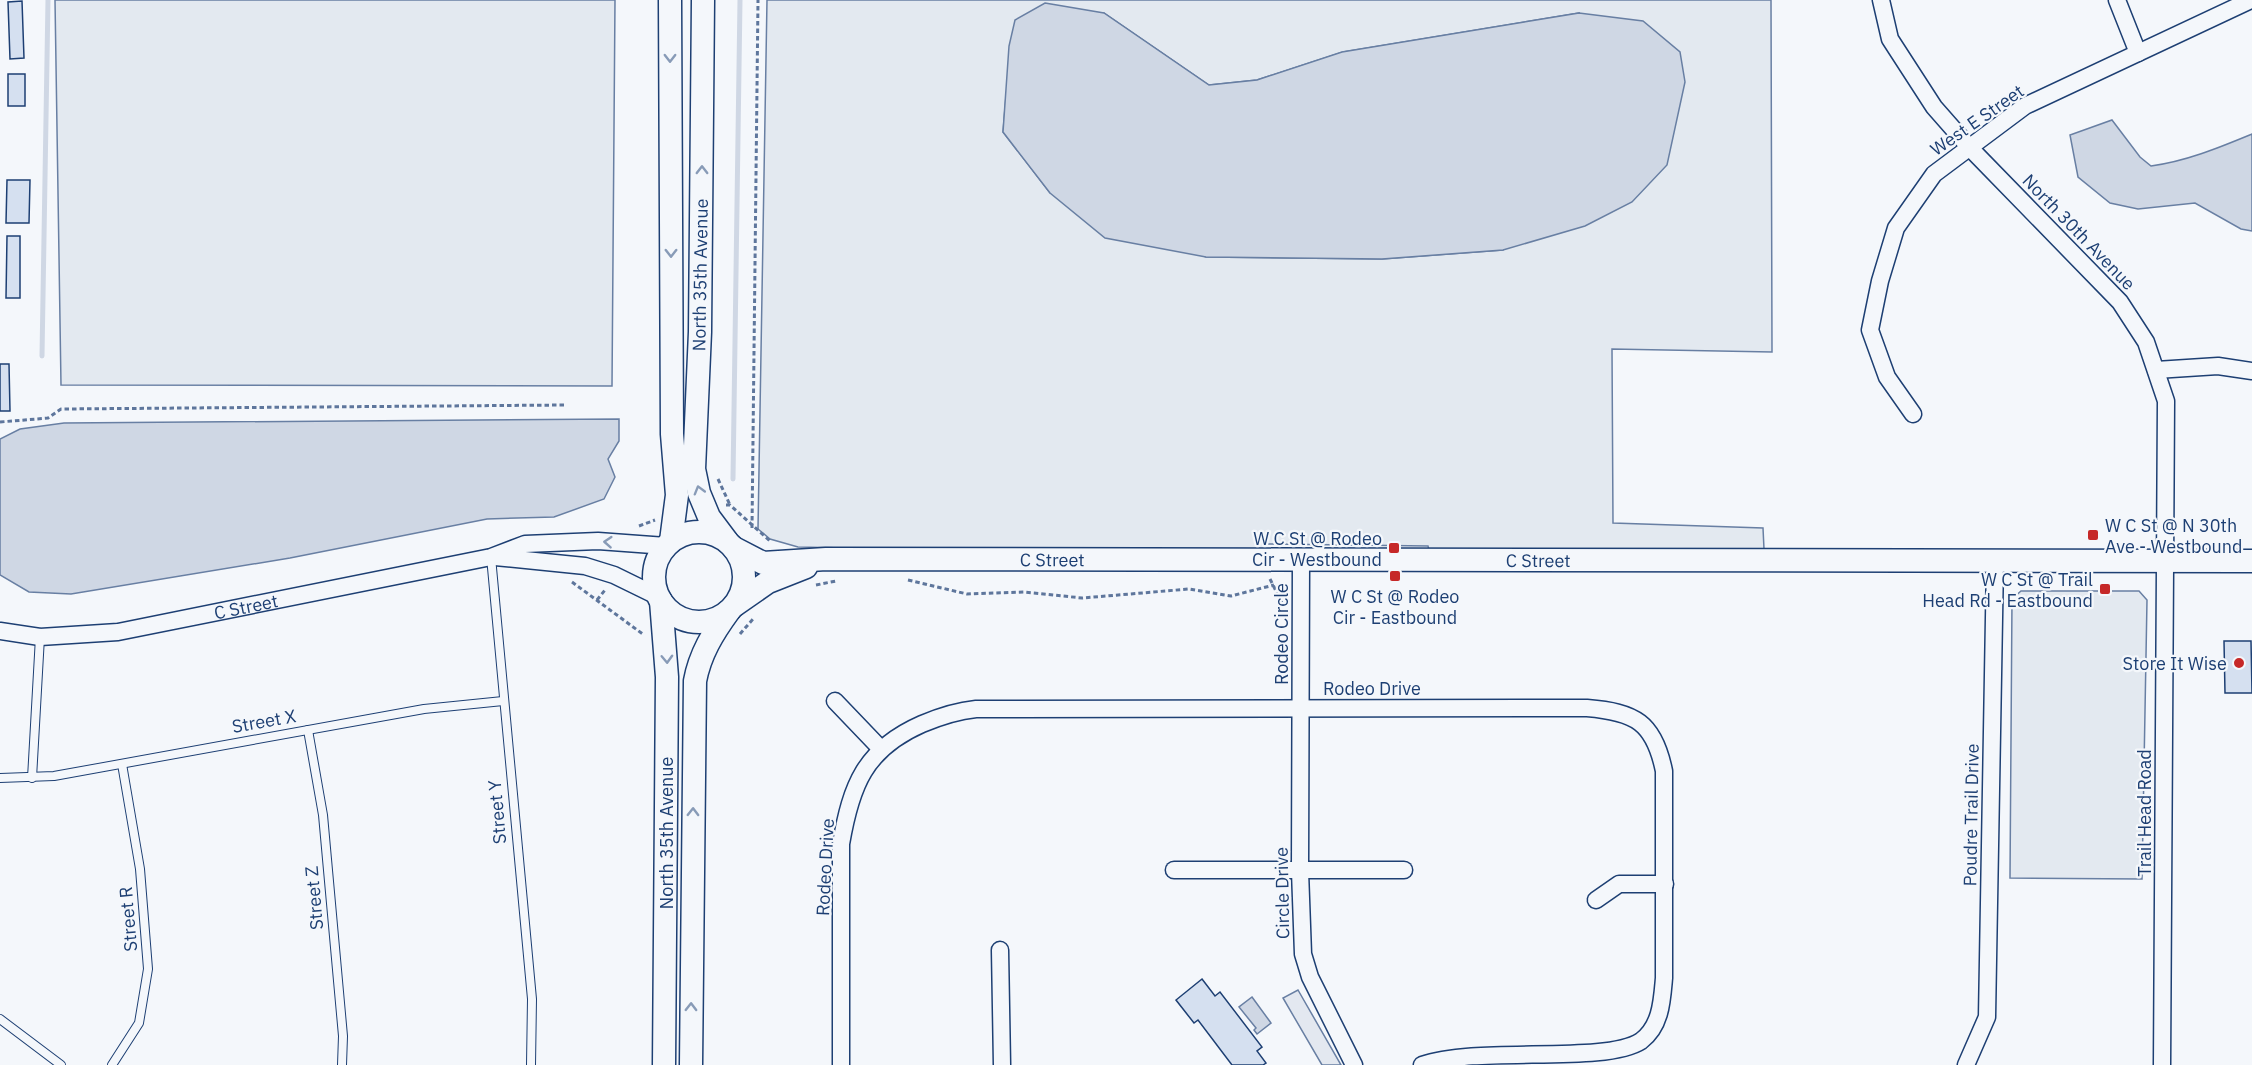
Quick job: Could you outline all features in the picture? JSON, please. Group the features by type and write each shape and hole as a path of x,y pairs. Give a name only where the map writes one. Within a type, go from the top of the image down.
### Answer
{"street":[{"name":"North 35th Avenue","path":"669,543 677,495 672,434 670,0"},
{"name":"North 35th Avenue","path":"703,0 700,332 694,469 699,493 709,517 730,544"},
{"name":"North 30th Avenue","path":"1881,0 1890,39 1934,107 1970,148 2120,302 2146,342 2166,401 2165,560"},
{"path":"2117,0 2138,53"},
{"name":"West E Street","path":"1913,414 1887,377 1870,330 1880,281 1896,228 1934,174 2025,106 2251,0"},
{"path":"2156,370 2218,366 2252,371"},
{"path":"705,532 730,544 744,570 744,582 732,608 716,619 700,622 685,620 671,613 660,599 654,584 654,570 658,557 669,543 682,535 705,532"},
{"name":"C Street","path":"0,631 40,637 118,632 491,556 525,544 669,543"},
{"name":"C Street","path":"730,544 763,563 826,559 2252,561"},
{"name":"C Street","path":"491,556 585,566 614,575 660,599"},
{"name":"C Street","path":"732,608 768,582 826,559"},
{"name":"Rodeo Circle","path":"1301,560 1301,708"},
{"name":"Trail Head Road","path":"2162,1065 2165,560"},
{"name":"Poudre Trail Drive","path":"1966,1065 1987,1017 1995,561"},
{"name":"North 35th Avenue","path":"660,599 667,677 664,1065"},
{"name":"North 35th Avenue","path":"690,1065 695,681 699,660 713,633 732,608"},
{"path":"835,701 880,748"},
{"name":"Circle Drive","path":"1301,708 1300,871 1303,954 1310,977 1354,1065"},
{"name":"Rodeo Drive","path":"841,1065 841,844 847,809 860,777 880,748 910,729 958,710 1587,708 1627,714 1647,727 1660,751 1664,771 1665,884 1662,1007 1654,1027 1641,1042 1619,1051 1594,1054 1458,1056 1422,1065"},
{"path":"1174,870 1404,870"},
{"path":"1596,900 1619,884 1665,884"},
{"path":"1000,950 1002,1065"},
{"path":"664,1065 669,1065"}],"lane":[{"name":"Street Y","path":"491,556 532,999 531,1065"},
{"path":"32,778 40,637"},
{"name":"Street X","path":"0,778 32,778 122,764 424,709 503,701"},
{"name":"Street Z","path":"308,730 323,815 343,1036 342,1065"},
{"name":"Street R","path":"112,1065 140,1023 148,969 140,869 122,764"},
{"path":"0,1019 61,1065"}],"path":[{"path":"752,528 758,0"},
{"path":"0,422 48,418 61,409 565,405"},
{"path":"725,506 730,505 752,528 772,543"},
{"path":"634,528 654,521 658,511"},
{"path":"563,576 643,633 646,643"},
{"path":"897,580 908,580 967,594 1024,592 1082,598 1189,589 1231,596 1274,585"},
{"path":"812,586 845,581"},
{"path":"738,636 758,615"}],"shaded area":[{"path":"55,0 615,0 612,386 61,385"},
{"path":"767,0 1771,0 1772,352 1612,349 1613,523 1763,528 1764,549 1429,550 1428,546 1265,544 1265,551 992,551 798,547 770,539 758,529","holes":["1104,13 1209,85 1257,80 1343,52 1579,13 1503,250 1382,259 1206,257 1050,193 1003,132 1006,96"]},
{"path":"1045,3 1104,13 1209,85 1257,80 1342,52 1579,13 1643,21 1680,52 1685,82 1667,165 1632,202 1585,226 1503,250 1382,259 1206,257 1105,238 1050,193 1003,132 1009,46 1015,20"},
{"path":"2112,120 2140,157 2151,166 2190,157 2252,134 2252,231 2241,229 2195,203 2138,209 2110,203 2078,177 2070,135"},
{"path":"619,419 619,441 608,459 615,477 604,499 554,517 487,519 290,558 71,594 29,592 0,575 0,439 20,429 64,423"},
{"path":"2021,591 2139,591 2147,600 2142,879 2010,878 2012,599"},
{"path":"1298,990 1341,1065 1322,1065 1283,998"},
{"path":"1252,997 1271,1023 1257,1034 1254,1030 1256,1028 1239,1007"}],"building":[{"path":"22,1 24,58 10,59 8,2"},
{"path":"8,74 25,74 25,106 8,106"},
{"path":"7,180 30,180 29,223 6,223"},
{"path":"7,236 20,236 20,298 6,298"},
{"path":"0,364 9,364 10,411 0,411"},
{"path":"2224,641 2251,641 2252,693 2225,693"},
{"path":"1202,979 1215,996 1220,992 1262,1047 1257,1051 1266,1063 1263,1065 1232,1065 1198,1020 1194,1023 1176,1000"}],"waterway":[{"path":"42,356 48,0"},
{"path":"733,479 740,0"}],"place":[{"name":"W C St @ N 30th Ave - Westbound","path":"2093,535"},
{"name":"W C St @ Rodeo Cir - Westbound","path":"1394,548"},
{"name":"W C St @ Rodeo Cir - Eastbound","path":"1395,576"},
{"name":"W C St @ Trail Head Rd - Eastbound","path":"2105,589"},
{"name":"Store It Wise","path":"2239,663"}]}
